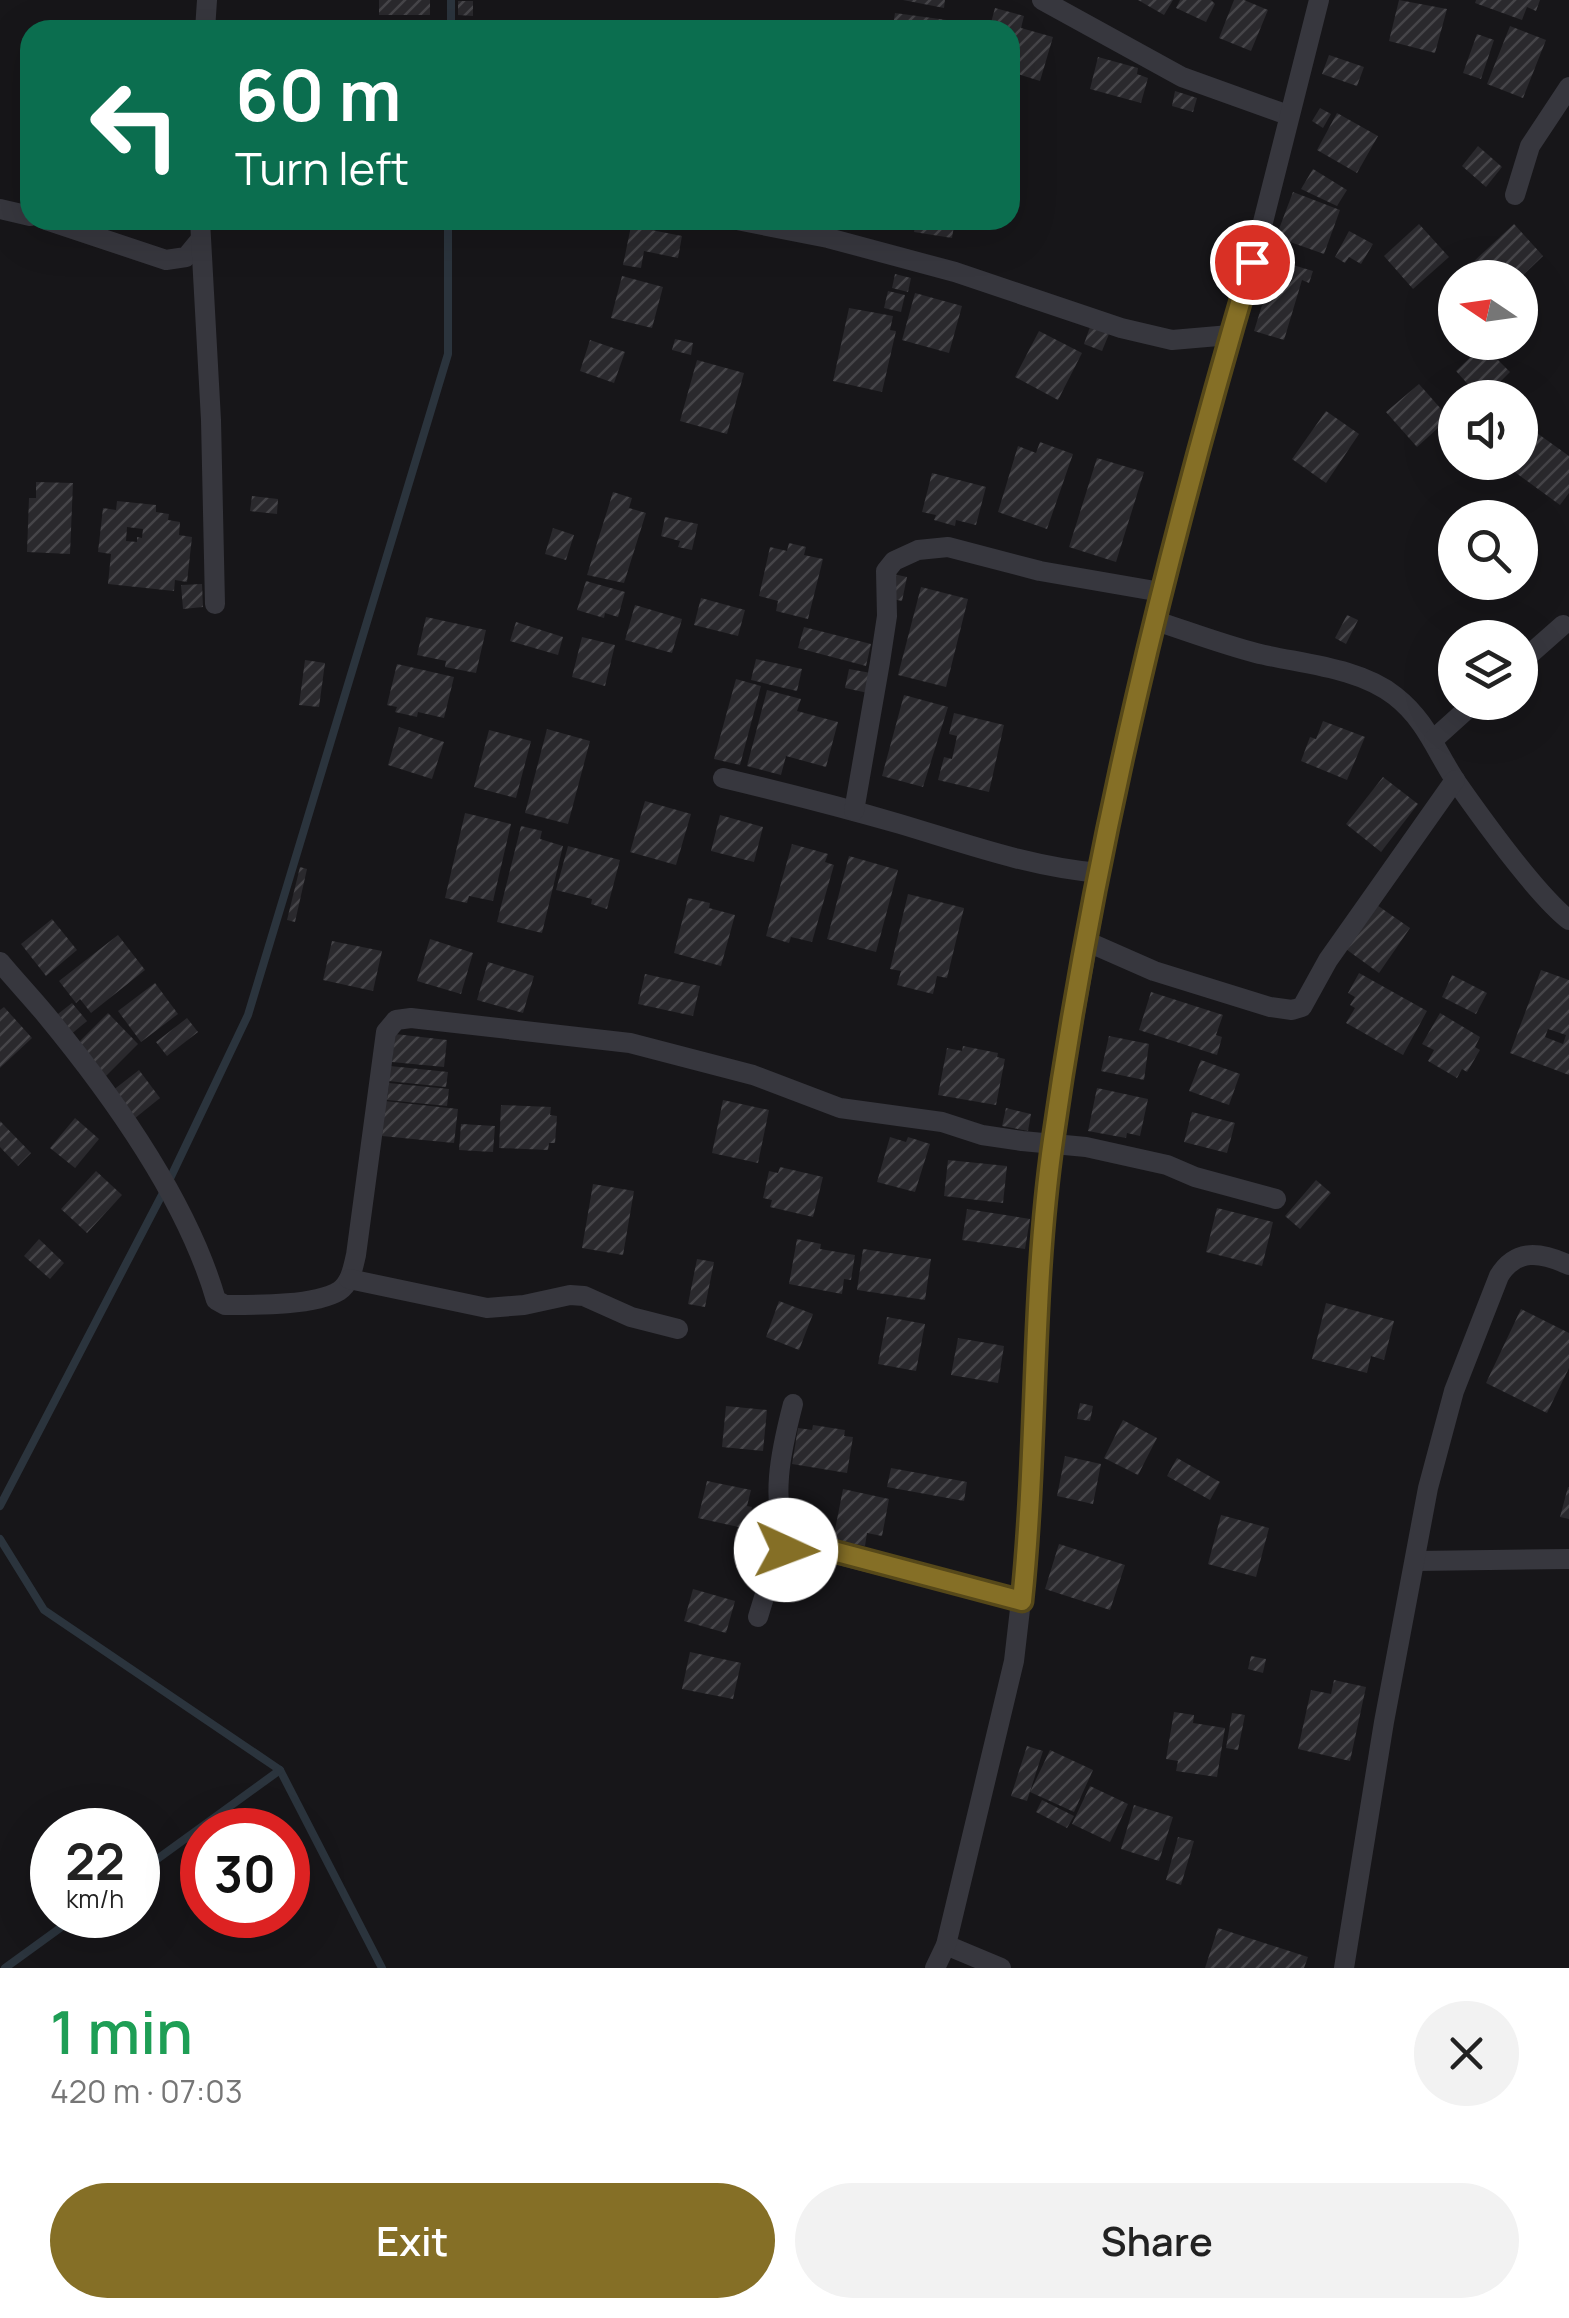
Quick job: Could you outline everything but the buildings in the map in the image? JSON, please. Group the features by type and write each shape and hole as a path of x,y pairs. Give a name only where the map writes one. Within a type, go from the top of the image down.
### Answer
{"street":[{"path":"1042,0 1182,77 1288,115"},
{"path":"934,1968 946,1945 1000,1728 1022,1601 1040,1273 1052,1142 1100,873 1153,620 1262,226 1319,0"},
{"path":"1515,195 1530,146 1569,87"},
{"path":"76,230 166,260 186,257 200,230"},
{"path":"200,230 211,420 215,604"},
{"path":"788,230 955,272 1121,328 1172,340 1230,335"},
{"path":"854,810 880,662 886,572 894,560 918,550 948,547 1040,571 1161,592"},
{"path":"1153,620 1371,683 1396,696 1434,738 1456,780 1531,878 1569,920"},
{"path":"1538,647 1562,626"},
{"path":"1434,738 1454,720"},
{"path":"723,778 854,810 1000,856 1056,870 1100,873"},
{"path":"1088,942 1154,971 1270,1007 1302,1007 1328,960 1456,780"},
{"path":"0,962 46,1014 130,1130 166,1187 216,1300 225,1305 312,1298 338,1291 350,1279 386,1032 396,1020 412,1018 630,1043 753,1074 840,1108 942,1122 993,1137 1052,1142 1167,1165 1195,1177 1276,1199"},
{"path":"1344,1968 1384,1722 1428,1488 1454,1391 1498,1276 1507,1263 1530,1254 1551,1256 1569,1265"},
{"path":"350,1279 487,1308 584,1296 630,1317 678,1329"},
{"path":"786,1550 778,1516 778,1460 793,1404"},
{"path":"758,1618 777,1555 795,1544 1022,1601"},
{"path":"1416,1561 1569,1559"},
{"path":"946,1945 1001,1968"}],"waterway":[{"path":"451,0 451,20"},
{"path":"0,1506 166,1187 248,1015 448,354 448,230"},
{"path":"0,1539 44,1610 280,1770 382,1968"},
{"path":"160,1857 280,1770"},
{"path":"5,1968 46,1938"}],"route":[{"path":"786,1550 795,1544 822,1548 1022,1601 1040,1273 1052,1142 1129,724 1153,620 1252,262"}]}
